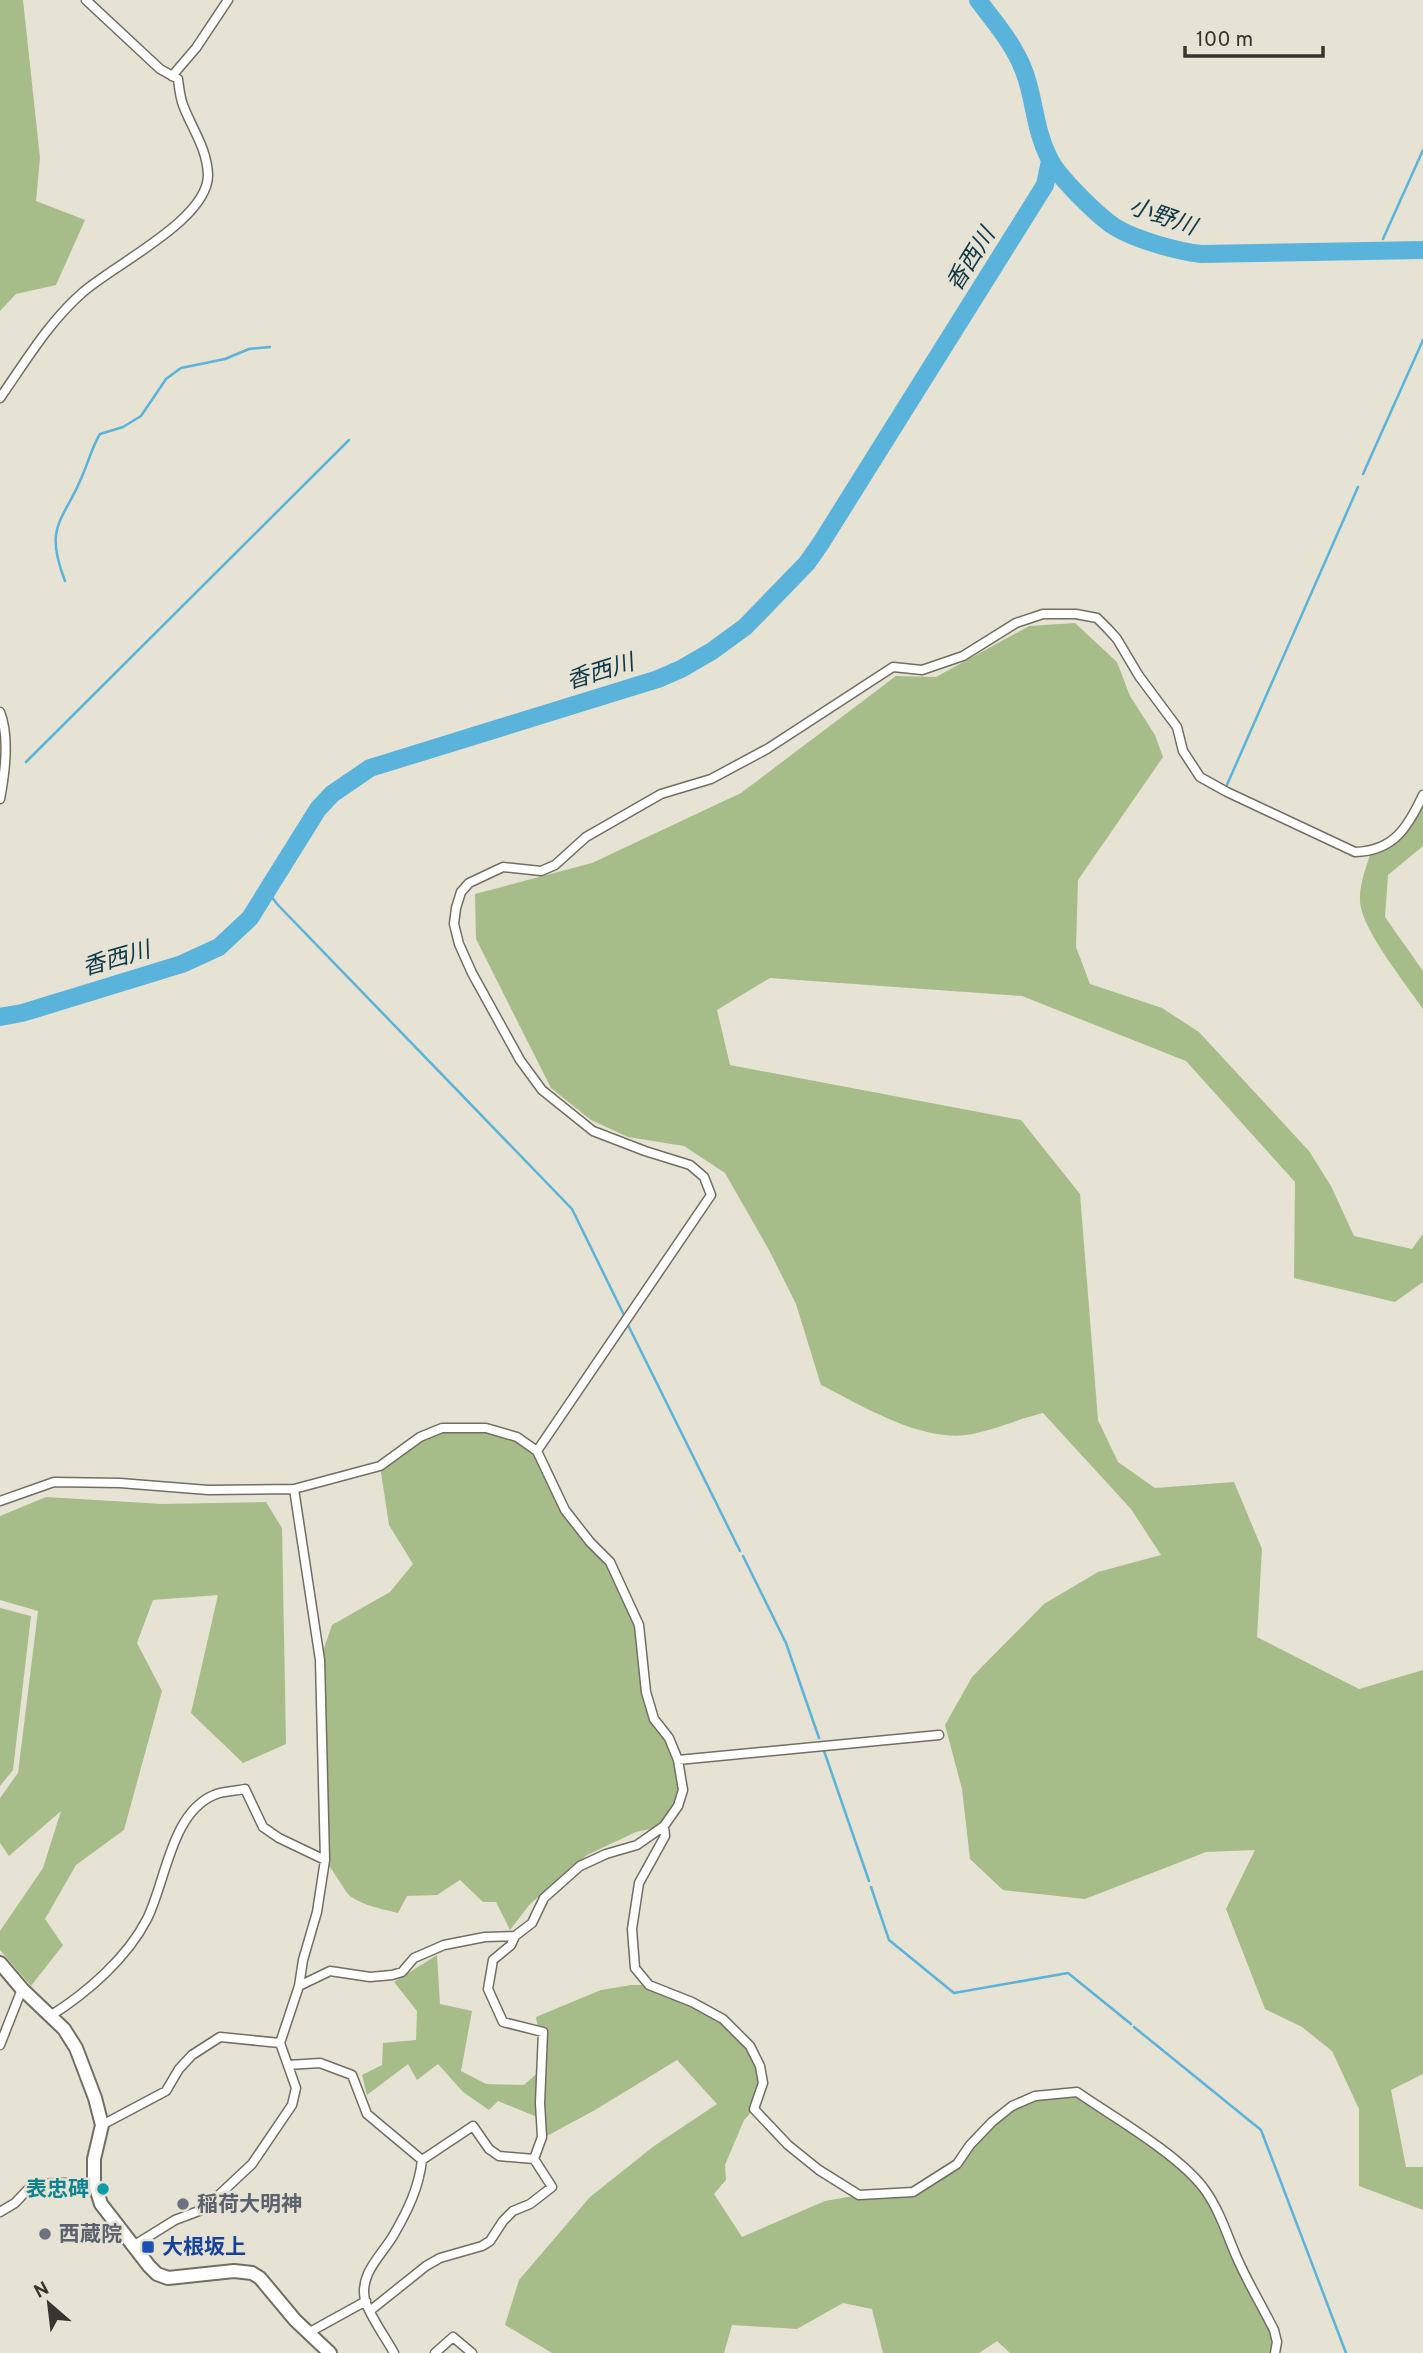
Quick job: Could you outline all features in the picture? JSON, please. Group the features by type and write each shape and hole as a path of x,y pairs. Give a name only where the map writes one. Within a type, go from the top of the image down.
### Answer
{"main road":[{"path":"0,1963 22,1989 64,2029 76,2048 102,2125 94,2159 93,2182 107,2214 149,2266 162,2277 177,2278 234,2271 252,2273 260,2278 308,2333 330,2353"}],"street":[{"path":"0,397 43,334 83,292 164,234 197,203 205,191 208,175 203,147 183,104 178,79 160,69 86,0"},
{"path":"172,76 197,48 228,0"},
{"path":"537,1451 711,1195 704,1177 690,1165 645,1151 593,1130 542,1090 520,1060 459,944 454,924 456,908 461,892 469,883 503,867 541,870 555,865 586,836 661,794 711,779 767,749 893,667 922,670 932,667 963,656 1016,623 1043,614 1076,614 1097,618 1117,639 1139,676 1177,727 1183,751 1200,777 1227,792 1355,852 1371,851 1398,836 1411,821 1423,795"},
{"path":"0,712 5,747 0,799"},
{"path":"0,1501 54,1482 208,1489 294,1489 380,1466 420,1437 442,1428 486,1428 517,1437 537,1451 565,1510 610,1562 639,1625 646,1692 654,1719 669,1738 678,1760 682,1790 678,1806 664,1826 637,1845 606,1854 580,1866 544,1898 532,1923 514,1936 485,1937 444,1945 414,1958 402,1972 392,1975 370,1977 330,1971 299,1986"},
{"path":"133,2246 175,2220 204,2209 252,2164 292,2105 296,2088 281,2043 299,1986 303,1960 317,1912 325,1860 320,1660 294,1489"},
{"path":"678,1760 939,1735"},
{"path":"50,2016 76,2000 98,1980 146,1921 159,1892 171,1850 193,1808 215,1795 246,1789 263,1827 279,1838 325,1860"},
{"path":"664,1826 666,1836 639,1883 632,1929 635,1968 649,1985 692,2002 723,2019 744,2039 760,2066 763,2083 754,2109 788,2145 819,2170 859,2195 913,2192 957,2164 970,2145 1012,2106 1035,2096 1077,2092 1153,2144 1187,2171 1204,2189 1219,2213 1237,2258 1274,2330 1277,2342 1275,2353"},
{"path":"514,1936 511,1945 493,1959 488,1989 503,2022 543,2032 540,2103 542,2137 534,2159"},
{"path":"0,2045 22,1989"},
{"path":"102,2125 166,2091 179,2069 192,2055 220,2037 281,2043"},
{"path":"288,2065 320,2063 352,2075 367,2114 422,2160"},
{"path":"394,2353 366,2301 365,2285 372,2264 391,2239 409,2206 420,2177 422,2160 473,2126 489,2149 499,2156 534,2159"},
{"path":"371,2310 426,2266 490,2241 513,2211 530,2204 547,2192 552,2187 534,2159"},
{"path":"0,2213 33,2185 93,2182"},
{"path":"308,2333 366,2301"},
{"path":"435,2353 453,2337 472,2353"}],"green space":[{"path":"0,0 23,0 40,158 36,201 85,220 56,285 16,294 0,311"},
{"path":"1075,623 1117,662 1130,696 1155,735 1163,757 1078,880 1076,947 1090,984 1162,1008 1199,1032 1309,1151 1331,1186 1354,1236 1412,1249 1423,1234 1423,1282 1395,1302 1294,1278 1295,1182 1186,1061 1022,996 770,978 717,1010 730,1065 1021,1120 1080,1194 1098,1420 1118,1462 1155,1488 1234,1482 1262,1549 1257,1637 1359,1689 1423,1670 1423,2074 1391,2090 1406,2167 1423,2167 1423,2210 1359,2186 1359,2109 1332,2051 1302,2027 1265,2009 1226,1909 1255,1850 1206,1852 1085,1899 1003,1890 970,1859 962,1789 945,1725 972,1677 1044,1604 1098,1572 1161,1555 1131,1509 1043,1413 966,1435 929,1433 891,1420 821,1385 796,1304 725,1173 684,1146 628,1137 591,1120 551,1088 476,939 475,894 592,863 741,793 896,676 936,677 1029,626"},
{"path":"1423,795 1423,846 1388,875 1385,917 1423,971 1423,1009 1376,940 1362,912 1360,894 1371,851 1398,836"},
{"path":"465,1427 517,1437 537,1451 565,1510 610,1562 639,1625 654,1719 669,1738 683,1790 664,1826 636,1832 587,1855 530,1904 510,1930 496,1902 483,1902 460,1880 437,1895 407,1896 398,1913 367,1905 350,1896 325,1860 320,1660 332,1625 390,1592 413,1564 389,1525 380,1466 442,1428"},
{"path":"46,1497 162,1504 266,1502 282,1528 286,1744 243,1763 191,1713 218,1595 153,1600 137,1643 162,1691 124,1830 76,1865 45,1919 63,1945 31,1986 0,1950 0,1931 43,1868 61,1811 9,1856 0,1843 0,1798 18,1773 38,1611 0,1600 0,1516"},
{"path":"0,1608 31,1616 13,1770 0,1786"},
{"path":"437,1955 440,2004 472,2011 461,2071 486,2084 524,2085 544,2067 536,2017 601,1990 649,1985 723,2019 750,2046 763,2083 754,2109 744,2120 725,2165 726,2180 714,2194 742,2237 825,2201 859,2195 913,2192 957,2164 992,2122 1035,2096 1077,2092 1153,2144 1204,2189 1274,2330 1275,2353 1010,2353 997,2341 979,2353 883,2353 872,2309 843,2303 797,2329 732,2325 724,2353 552,2353 505,2325 519,2280 590,2197 654,2146 717,2104 677,2060 545,2137 542,2119 498,2101 489,2110 463,2092 438,2064 417,2080 408,2064 367,2095 362,2075 382,2065 383,2043 416,2040 417,2011 394,1982"}],"waterway":[{"name":"小野川","path":"978,0 1004,34 1020,61 1028,82 1040,136 1053,166 1079,195 1115,227 1157,244 1201,254 1423,250"},
{"path":"1383,239 1423,150"},
{"name":"香西川","path":"0,1017 22,1013 182,964 219,947 250,918 318,809 332,794 370,768 658,679 712,651 745,627 807,563 821,543 1045,185 1050,161"},
{"name":"小野川","path":"1378,251 1380,246"},
{"path":"1363,474 1423,340"},
{"path":"65,581 56,547 56,535 100,434 123,427 141,416 166,379 181,368 225,359 249,349 270,347"},
{"path":"26,762 349,440"},
{"path":"1226,787 1358,487"},
{"path":"267,891 572,1209 624,1315"},
{"path":"627,1323 740,1551"},
{"path":"743,1556 786,1643 819,1738"},
{"path":"823,1748 869,1881"},
{"path":"871,1887 889,1940 954,1993 1068,1973 1131,2024"},
{"path":"1134,2027 1261,2130 1346,2353"}],"place":[{"name":"表忠碑","path":"103,2189"},
{"name":"稲荷大明神","path":"183,2204"},
{"name":"西蔵院","path":"45,2234"},
{"name":"大根坂上","path":"148,2247"}]}
